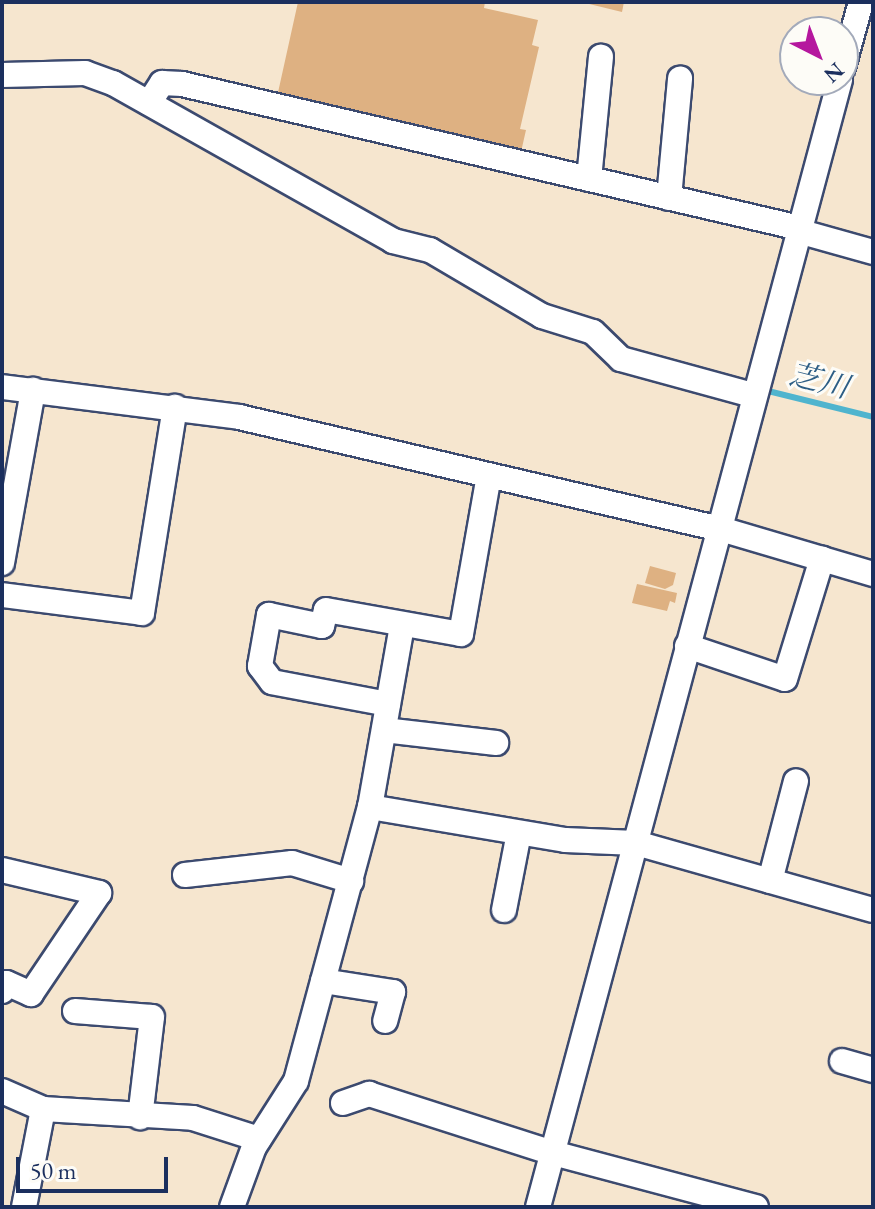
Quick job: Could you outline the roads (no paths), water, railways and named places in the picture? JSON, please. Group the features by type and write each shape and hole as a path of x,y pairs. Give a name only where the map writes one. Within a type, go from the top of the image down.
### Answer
{"street":[{"path":"589,179 601,57"},
{"path":"2,75 85,73 156,93 589,179 799,230 873,252"},
{"path":"669,198 680,79"},
{"path":"156,93 393,241 430,250 542,316 593,332 621,359 753,395"},
{"path":"538,1207 717,528 836,96"},
{"path":"2,387 239,417 717,528 873,574"},
{"path":"2,563 33,390"},
{"path":"2,595 142,613 175,407"},
{"path":"388,704 272,682 260,666 269,615 322,626 326,610 402,626 461,634 489,475"},
{"path":"687,646 785,679 822,559"},
{"path":"232,1207 259,1139 296,1081 370,807 402,626"},
{"path":"384,730 496,743"},
{"path":"770,881 796,781"},
{"path":"370,807 519,833 636,843 873,910"},
{"path":"504,910 519,833"},
{"path":"185,875 292,863 351,881"},
{"path":"2,870 99,893 31,994 6,983 2,991"},
{"path":"323,981 393,992 385,1021"},
{"path":"75,1011 152,1017 140,1117"},
{"path":"842,1061 873,1070"},
{"path":"2,1091 43,1109 193,1118 259,1139"},
{"path":"343,1103 369,1094 553,1153 756,1207"},
{"path":"24,1207 43,1109"}],"waterway":[{"name":"芝川","path":"764,390 873,417"}]}
